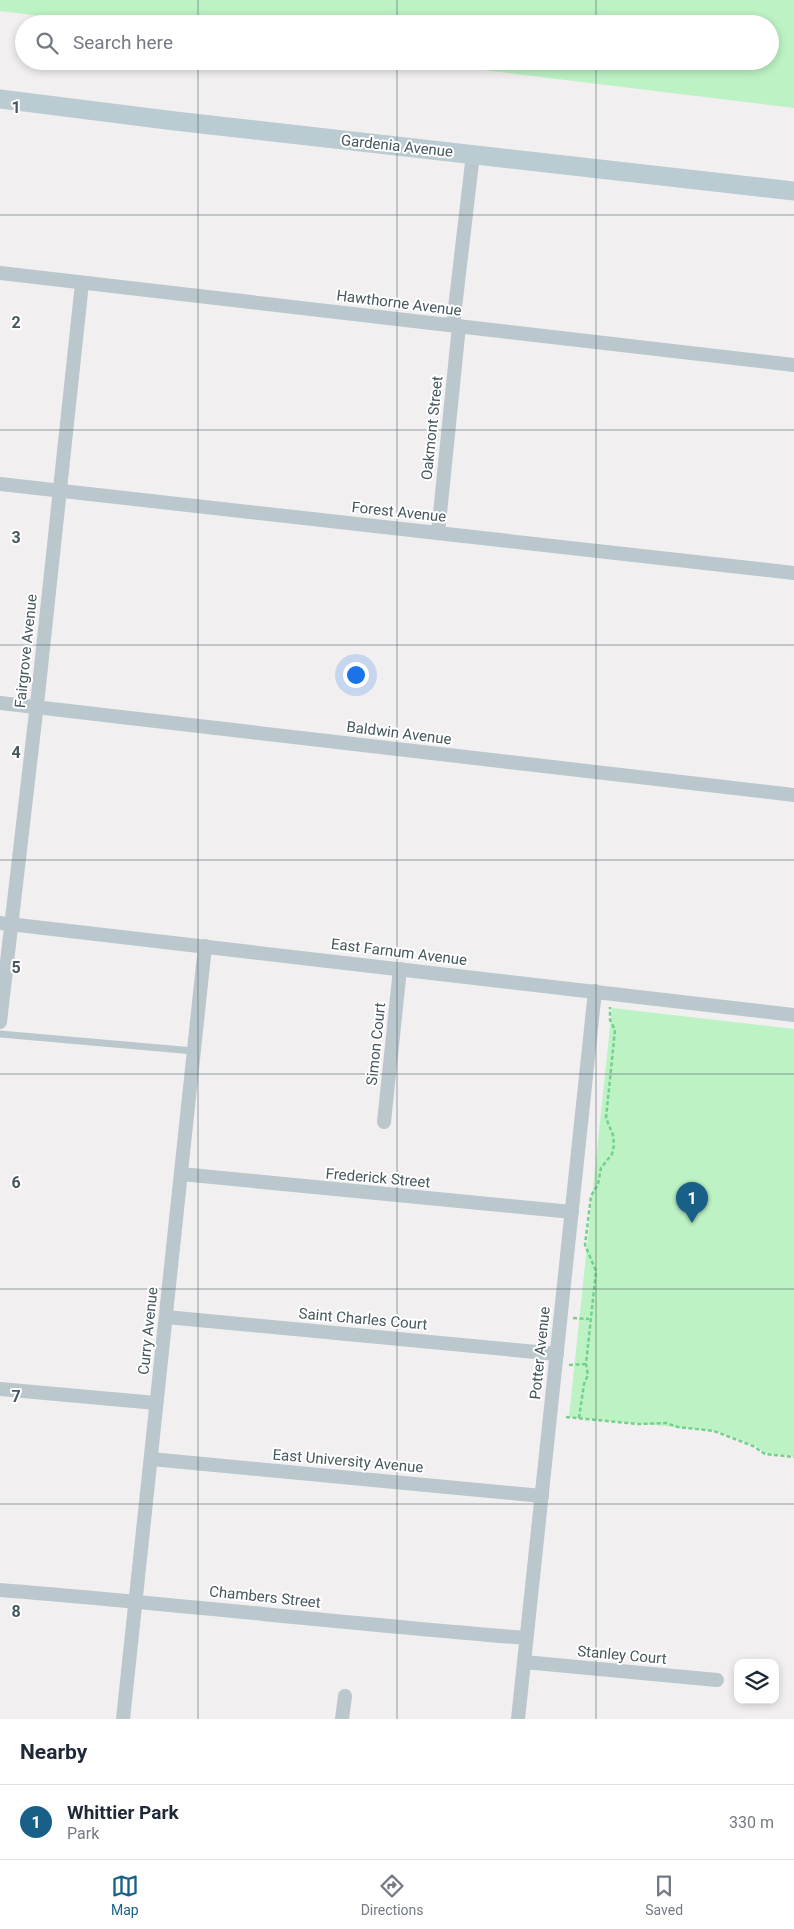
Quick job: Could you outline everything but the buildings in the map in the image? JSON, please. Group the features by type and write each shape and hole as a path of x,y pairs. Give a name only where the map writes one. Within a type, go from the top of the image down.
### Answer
{"street":[{"name":"Gardenia Avenue","path":"0,99 194,123 794,190"},
{"name":"Oakmont Street","path":"438,533 473,154"},
{"name":"Hawthorne Avenue","path":"0,272 794,365"},
{"name":"Fairgrove Avenue","path":"0,1022 6,924 36,707 82,283"},
{"name":"Forest Avenue","path":"0,484 794,573"},
{"name":"Baldwin Avenue","path":"0,703 794,796"},
{"name":"East Farnum Avenue","path":"6,924 794,1015"},
{"name":"Curry Avenue","path":"123,1719 205,946"},
{"name":"Simon Court","path":"384,1122 400,969"},
{"name":"Potter Avenue","path":"518,1719 542,1496 561,1359 572,1212 595,991"},
{"name":"Frederick Street","path":"182,1174 572,1212"},
{"name":"Saint Charles Court","path":"166,1317 561,1359"},
{"path":"0,1389 156,1403"},
{"name":"East University Avenue","path":"151,1459 542,1496"},
{"name":"Chambers Street","path":"0,1590 526,1638"},
{"name":"Stanley Court","path":"524,1662 717,1680"},
{"path":"342,1719 345,1696"}],"lane":[{"path":"0,1034 194,1051"}],"path":[{"path":"580,1418 584,1384 588,1375 586,1364 589,1320 596,1271 586,1248 591,1196 598,1184 601,1168 612,1154 614,1145 613,1135 606,1118 615,1030 610,1020 610,1005"},
{"path":"581,1318 589,1320"},
{"path":"561,1359 586,1364"},
{"path":"566,1417 638,1424 666,1423 678,1427 714,1431 753,1446 765,1454 794,1457"}],"green space":[{"path":"0,0 794,0 794,108 484,70 779,70 779,15 32,15 0,11"},
{"path":"612,1008 794,1029 794,1456 765,1453 756,1446 716,1431 569,1417"}],"place":[{"name":"Whittier Park","path":"692,1223"}]}
